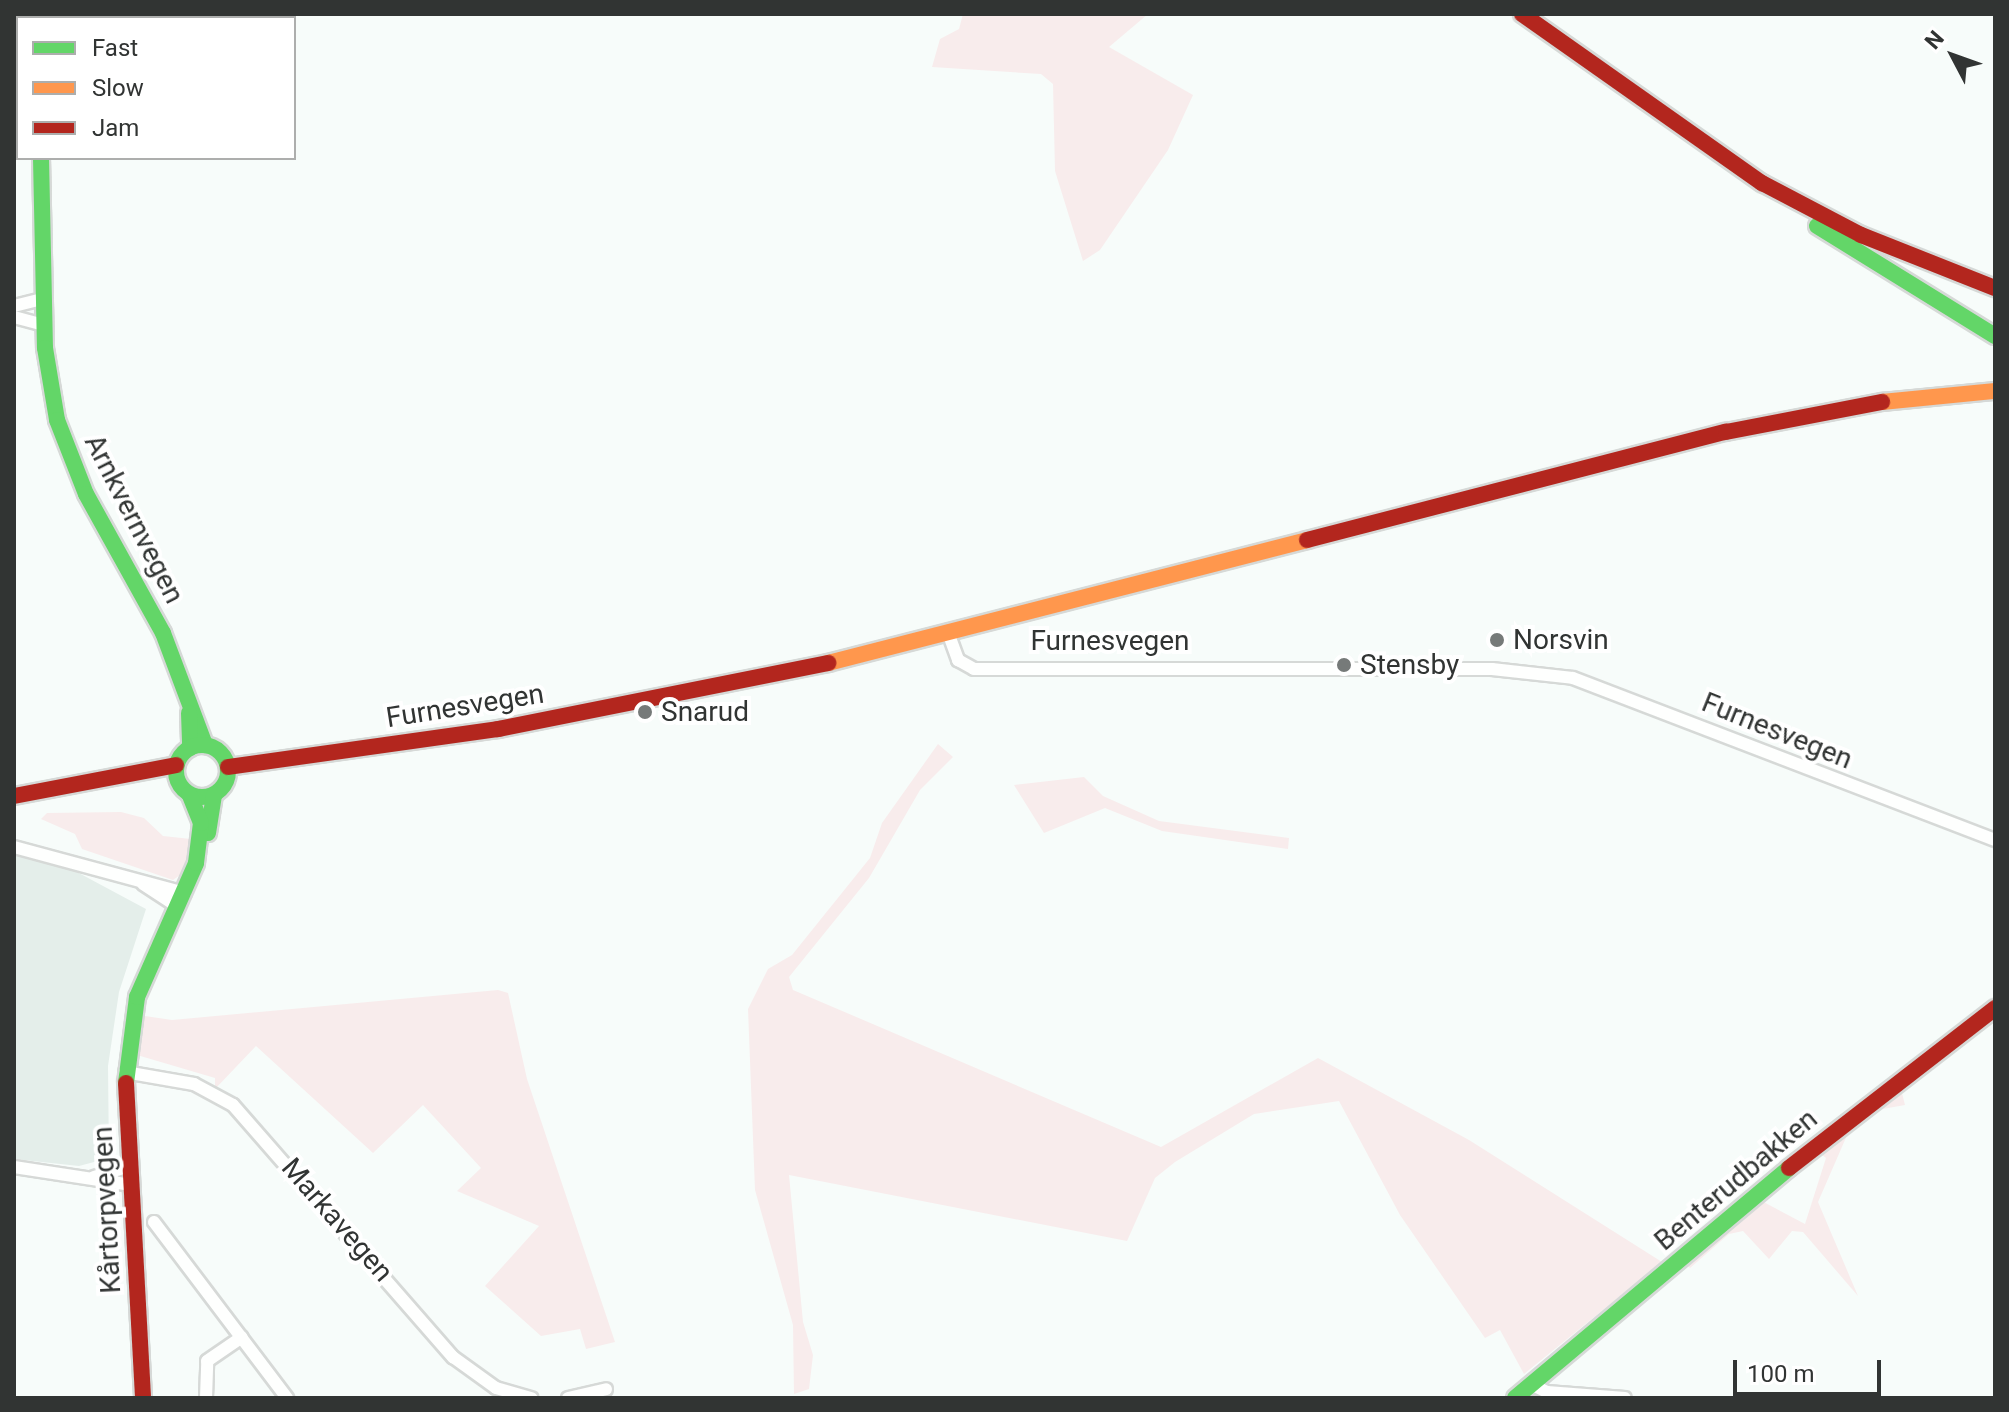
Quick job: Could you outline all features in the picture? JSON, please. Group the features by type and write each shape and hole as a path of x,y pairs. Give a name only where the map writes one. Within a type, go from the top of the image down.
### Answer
{"main road":[{"path":"1522,14 1762,183 1836,239 1995,336"},
{"path":"1545,14 1750,160 1867,223 1995,273"},
{"name":"Arnkvernvegen","path":"41,160 43,325 63,441 163,633 190,707 197,746"},
{"path":"1762,183 1861,235 1995,288"},
{"path":"949,635 1726,432 1898,399 1995,391"},
{"name":"Furnesvegen","path":"228,767 610,709 949,635"},
{"path":"14,796 177,773 197,746 228,767"},
{"name":"Kårtorpvegen","path":"134,1019 199,887 214,794 228,767"},
{"path":"177,773 189,794 214,794"},
{"name":"Kårtorpvegen","path":"143,1398 125,1072 144,976 182,900 201,836 189,794"},
{"name":"Benterudbakken","path":"1515,1398 1849,1118 1995,1008"}],"street":[{"path":"14,306 43,299"},
{"path":"14,317 43,325"},
{"name":"Furnesvegen","path":"949,635 958,660 974,669 1424,668 1573,678 1995,840"},
{"path":"14,847 143,884 182,900"},
{"name":"Markavegen","path":"125,1072 194,1084 233,1105 453,1357 484,1381 532,1398"},
{"path":"94,1177 131,1166"},
{"path":"14,1167 132,1185"},
{"path":"154,1222 287,1398"},
{"path":"206,1398 207,1361 242,1337"},
{"path":"1531,1384 1547,1392 1625,1398"},
{"path":"568,1398 606,1389"}],"shaded area":[{"path":"963,14 1148,14 1109,47 1193,95 1168,150 1100,250 1083,261 1055,171 1053,84 1041,74 932,67 940,39 959,29"},
{"path":"938,744 953,757 920,790 869,878 789,977 793,990 1161,1147 1318,1058 1469,1140 1662,1262 1524,1374 1500,1330 1485,1338 1400,1215 1339,1101 1254,1114 1175,1162 1155,1178 1127,1241 789,1175 803,1322 813,1355 809,1389 794,1394 793,1325 755,1190 748,1009 768,969 792,955 870,858 882,823"},
{"path":"1084,777 1103,796 1159,821 1289,838 1288,849 1162,831 1105,808 1044,833 1014,785"},
{"path":"121,812 144,818 163,836 191,839 183,873 173,880 82,849 75,834 41,819 47,813"},
{"path":"14,854 62,864 146,909 119,992 108,1066 109,1158 79,1166 14,1159"},
{"path":"498,990 508,993 527,1079 615,1342 586,1349 580,1329 541,1336 485,1286 539,1226 457,1191 481,1168 423,1105 373,1153 256,1046 215,1089 215,1078 137,1055 145,1016 172,1020"},
{"path":"1900,1085 1905,1105 1877,1110 1848,1133 1818,1202 1858,1296 1803,1232 1792,1231 1769,1259 1743,1231 1729,1234 1690,1268 1685,1263 1758,1199 1805,1224 1826,1158 1816,1150"}],"traffic: fast":[{"path":"41,160 45,348 57,420 86,494 163,633 205,745"},
{"path":"1817,226 1995,336"},
{"path":"189,713 190,748"},
{"path":"202,745 220,753 228,771 220,789 202,797 184,789 176,771 184,753 202,745"},
{"path":"126,1083 137,997 196,863 201,823 189,794"},
{"path":"208,833 214,794"},
{"path":"1515,1398 1789,1168"}],"traffic: slow":[{"path":"1882,402 1995,391"},
{"path":"828,663 1307,540"}],"traffic: jam":[{"path":"1522,14 1762,183 1861,235 1995,288"},
{"path":"1307,540 1726,432 1882,402"},
{"path":"228,767 498,729 828,663"},
{"path":"14,796 176,765"},
{"path":"1789,1168 1995,1008"},
{"path":"126,1083 143,1398"}],"place":[{"name":"Norsvin","path":"1497,640"},
{"name":"Stensby","path":"1344,665"},
{"name":"Snarud","path":"645,712"}]}
